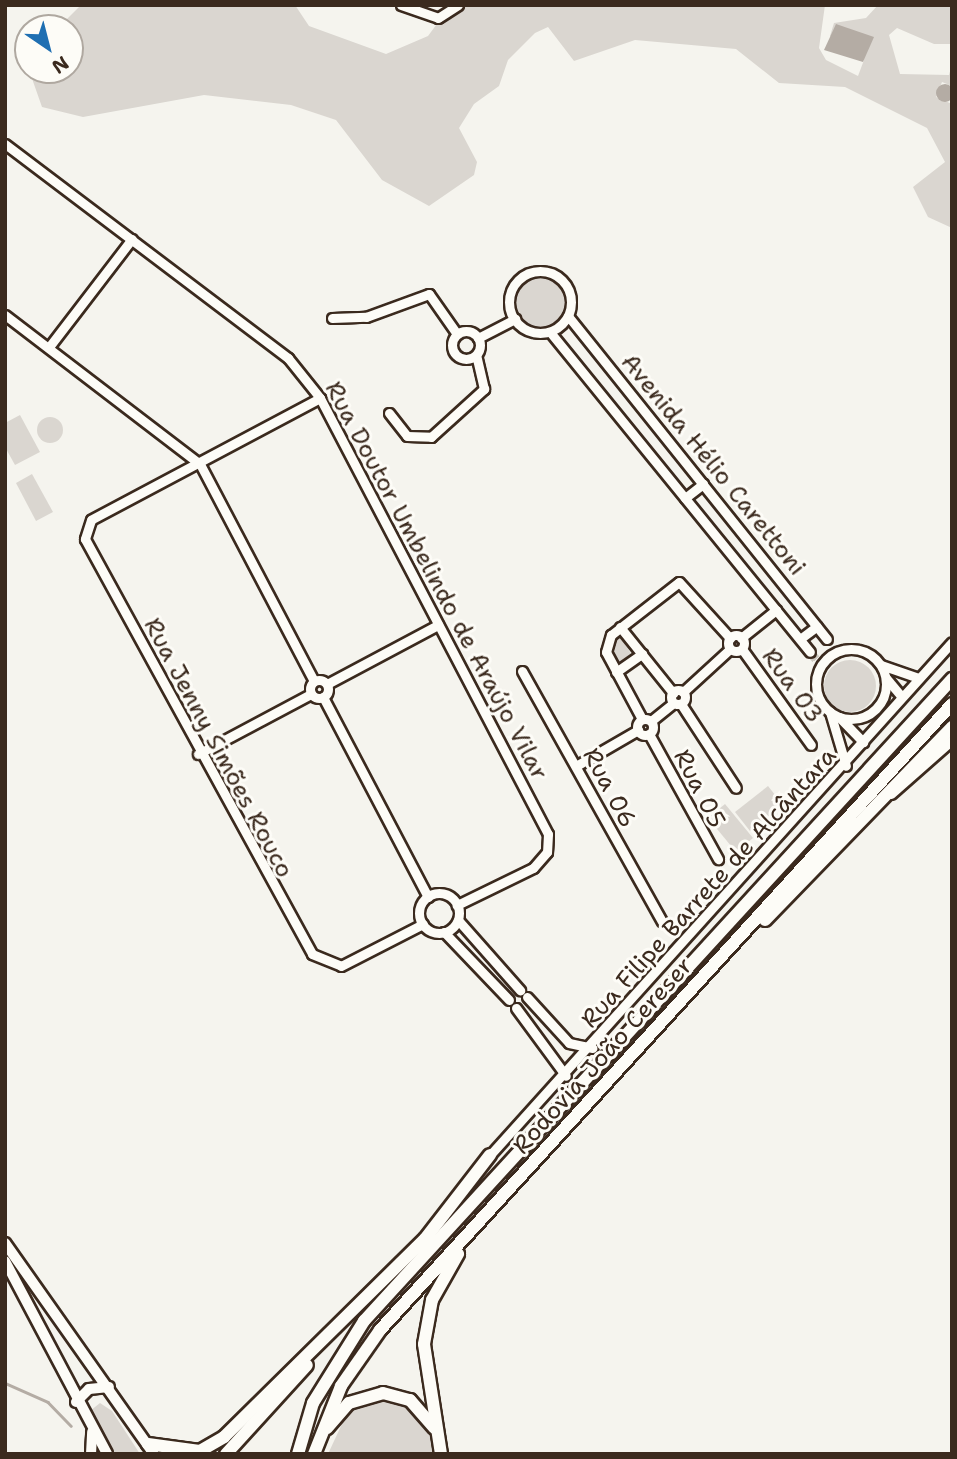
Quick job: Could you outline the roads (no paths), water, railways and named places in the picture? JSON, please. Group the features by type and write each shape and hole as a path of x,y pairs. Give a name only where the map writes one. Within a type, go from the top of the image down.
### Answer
{"highway":[{"name":"Rodovia João Cereser","path":"452,1224 952,678"},
{"name":"Rodovia João Cereser","path":"315,1452 341,1386 380,1330 952,704"},
{"path":"729,948 887,797 952,727"},
{"path":"151,1449 200,1451 224,1437 425,1239 490,1155"},
{"path":"226,1454 271,1410 356,1306 452,1224"},
{"path":"298,1454 313,1403 337,1359 452,1224"},
{"path":"441,1454 425,1378 427,1323 439,1283 473,1228"},
{"path":"315,1452 332,1420 367,1394 410,1400 439,1435"}],"main road":[{"path":"5,1243 151,1449"},
{"path":"5,1261 45,1328 76,1402 107,1454"},
{"path":"76,1402 89,1389 108,1387"},
{"path":"91,1454 92,1432"}],"street":[{"path":"401,5 438,18 458,5"},
{"name":"Rua Doutor Umbelindo de Araújo Vilar","path":"5,144 288,358 320,398 548,834 547,852 533,868 457,905"},
{"path":"48,348 132,239"},
{"name":"Avenida Hélio Carettoni","path":"515,320 512,291 534,272 553,274 567,287 568,316 827,639"},
{"path":"332,318 366,317 429,294 457,334 456,355 476,355"},
{"path":"5,315 200,464 314,681 311,694"},
{"path":"457,334 478,338 515,320 530,331 550,332 568,316"},
{"name":"Avenida Hélio Carettoni","path":"550,332 810,652"},
{"path":"388,413 407,436 431,437 484,389 476,355 478,338"},
{"path":"200,464 320,398"},
{"name":"Rua Jenny Simões Rouco","path":"200,464 91,520 85,539 286,915 312,954 330,965 351,962 423,924"},
{"path":"685,498 703,484"},
{"name":"Rua 03","path":"620,627 669,584 682,583 730,638"},
{"path":"785,621 802,606"},
{"path":"730,649 730,638 741,638 776,610"},
{"path":"314,681 327,684 438,625"},
{"path":"800,639 817,626"},
{"path":"649,734 646,720 615,673 605,645 620,627 678,698 736,788"},
{"path":"576,766 638,730 646,720 678,698 730,649 741,649 741,638"},
{"name":"Rua Filipe Barrete de Alcântara","path":"490,1155 592,1048 846,766 901,696 952,642"},
{"name":"Rua 03","path":"741,649 811,745"},
{"path":"846,766 830,712 817,694 820,663 837,649 867,652 880,664 918,678"},
{"path":"615,673 642,654"},
{"path":"880,664 886,678 901,696"},
{"name":"Rua 06","path":"522,671 662,922"},
{"path":"839,717 870,714 883,698 886,678"},
{"path":"327,684 323,697 428,897"},
{"path":"198,754 311,694 323,697"},
{"path":"830,712 839,717 863,742"},
{"path":"638,730 649,734"},
{"name":"Rua 05","path":"649,734 718,859"},
{"path":"887,797 952,740"},
{"path":"566,1076 556,1056 499,989 444,932 423,924 420,909 428,897 445,894 457,905 458,920 569,1043 592,1048"},
{"path":"444,932 458,920"},
{"path":"499,989 509,979"},
{"path":"526,1018 537,1008"},
{"path":"556,1056 569,1043"}],"waterway":[{"path":"5,1383 48,1402 71,1426"}],"tunnel":[{"path":"810,652 818,661"}]}
